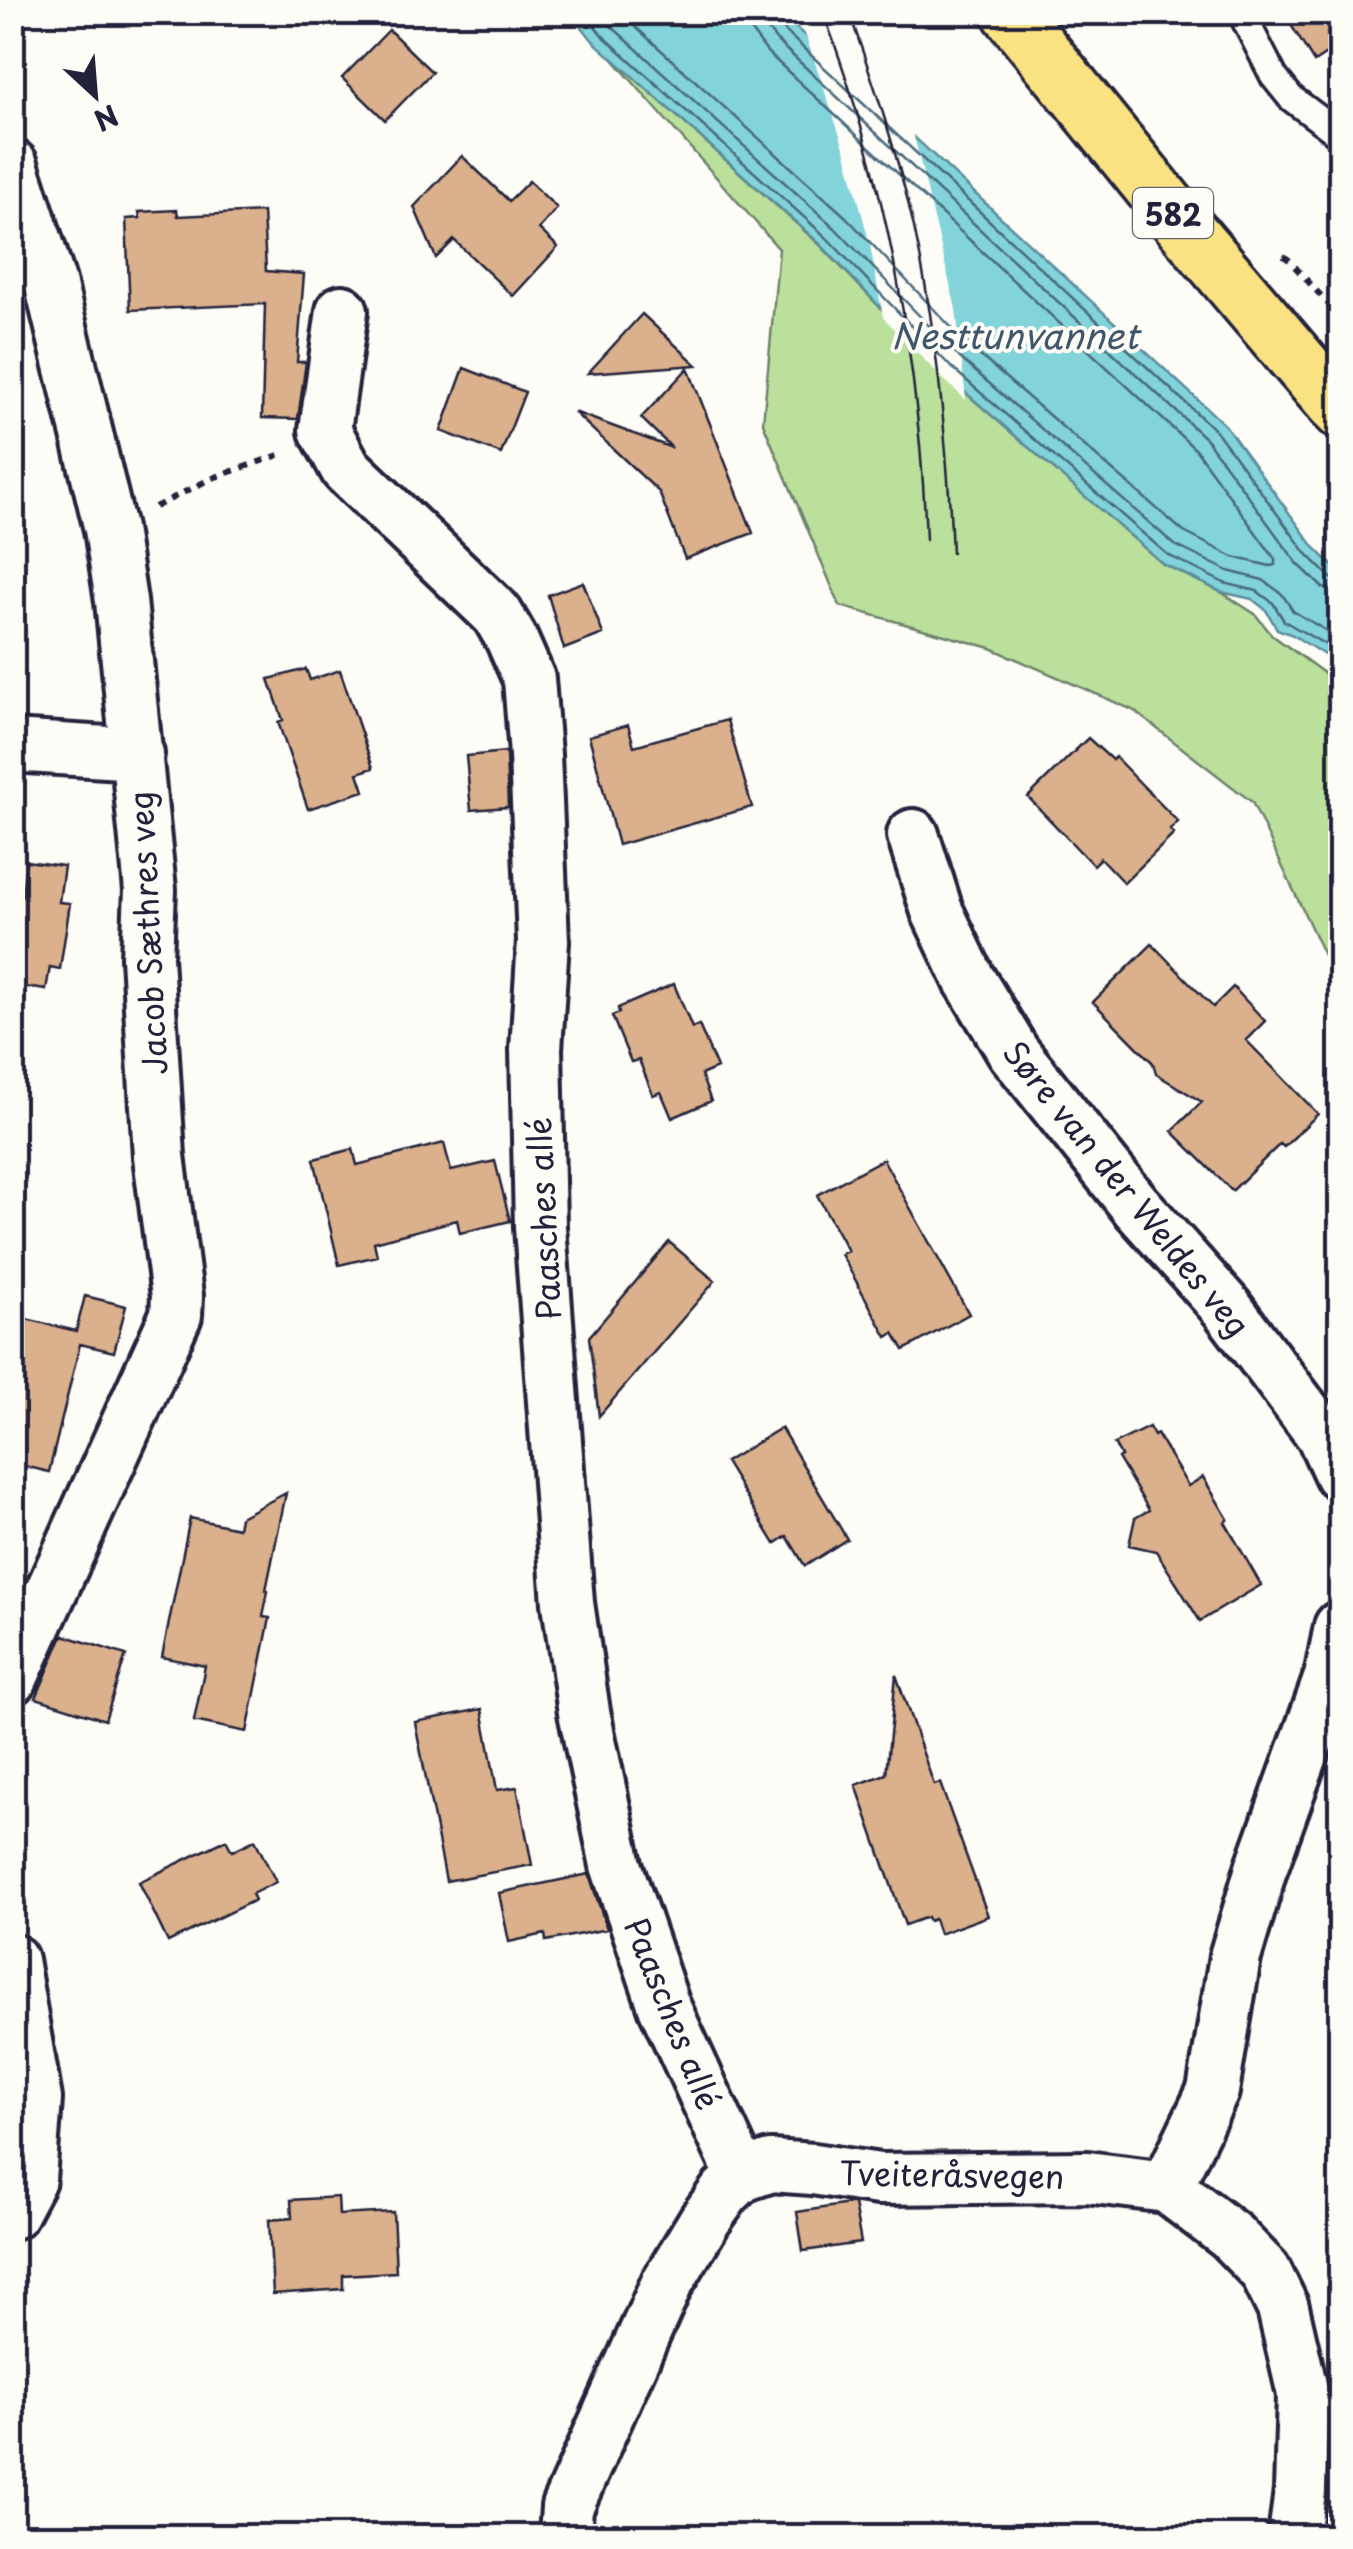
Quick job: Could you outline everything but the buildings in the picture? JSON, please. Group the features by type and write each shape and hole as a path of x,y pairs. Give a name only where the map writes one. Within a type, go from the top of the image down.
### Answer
{"main road":[{"name":"582","path":"1010,12 1340,410"}],"street":[{"name":"Jacob Sæthres veg","path":"12,166 50,282 110,529 122,600 150,890 147,958 159,1156 177,1296 176,1315 12,1678"},
{"name":"Paasches allé","path":"342,311 325,430 339,458 496,614 512,638 529,679 538,786 543,941 536,1048 540,1227 568,1603 584,1712 616,1865 664,2006 742,2176"},
{"path":"12,746 138,754"},
{"name":"Søre van der Weldes veg","path":"913,835 938,911 968,979 1014,1053 1136,1206 1226,1307 1322,1435 1340,1474"},
{"path":"1294,2536 1300,2491 1303,2394 1283,2308 1265,2271 1231,2236 1168,2187 1213,2092 1234,1957 1261,1869 1330,1678 1340,1627"},
{"path":"12,1960 36,2099 30,2178 12,2213"},
{"name":"Tveiteråsvegen","path":"742,2176 771,2166 879,2179 1087,2178 1168,2187"},
{"path":"565,2536 567,2507 667,2283 724,2192 742,2176"}],"lane":[{"path":"1241,12 1274,77 1310,114 1340,136"}],"path":[{"path":"210,480 278,455"}],"green space":[{"path":"610,56 819,244 944,374 1163,564 1221,592 1255,614 1272,635 1340,685 1340,989 1252,802 1133,710 991,648 840,606 763,423 779,249"}],"water":[{"name":"Nesttunvannet","path":"571,13 783,13 1225,425 1314,547 1340,573 1340,665 1277,629 1266,610 1252,599 1221,592 1163,564 944,374 820,244 593,41"}],"pier":[{"path":"803,28 912,128 956,309 966,400 883,317 870,245 846,153"}],"tram line":[{"path":"823,12 865,141 896,272 916,405 926,540"},
{"path":"849,12 889,133 920,256 942,404 952,553"}]}
